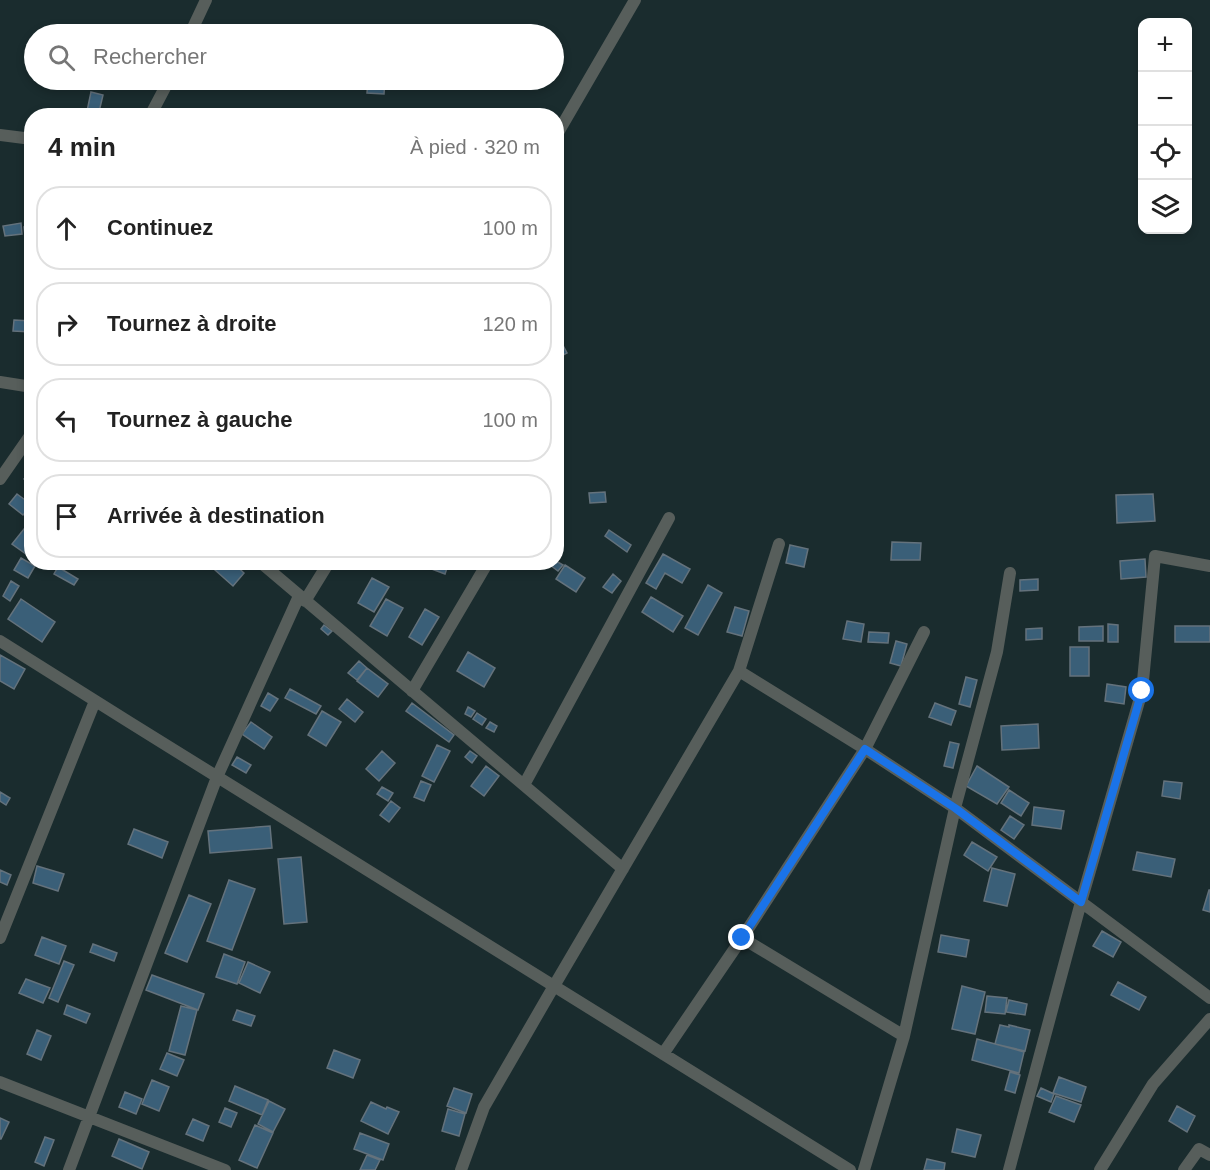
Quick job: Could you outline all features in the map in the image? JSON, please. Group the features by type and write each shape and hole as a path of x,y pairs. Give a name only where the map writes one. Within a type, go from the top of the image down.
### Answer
{"street":[{"path":"195,24 206,0"},
{"path":"564,122 634,0"},
{"path":"154,108 164,90"},
{"path":"0,135 24,138"},
{"path":"0,382 24,386"},
{"path":"0,479 4,465 24,442"},
{"path":"524,785 669,518"},
{"path":"461,1170 484,1107 739,671 779,544"},
{"path":"1010,1170 1081,902 1142,691 1155,556 1210,566"},
{"path":"269,570 623,869"},
{"path":"69,1170 217,777 302,598 324,570"},
{"path":"412,691 483,570"},
{"path":"864,1170 904,1036 955,808 997,652 1010,573"},
{"path":"663,1054 742,938 865,749 924,632"},
{"path":"0,641 850,1170"},
{"path":"739,671 955,808 1210,998"},
{"path":"1,933 95,701"},
{"path":"742,938 904,1036"},
{"path":"1100,1170 1153,1084 1210,1019"},
{"path":"0,1082 225,1170"},
{"path":"1184,1170 1199,1149 1210,1155"}],"building":[{"path":"367,90 384,90 384,94 367,93"},
{"path":"91,92 103,95 100,108 88,108"},
{"path":"21,223 22,234 5,236 3,226"},
{"path":"14,320 24,321 24,332 13,331"},
{"path":"605,492 606,502 590,503 589,493"},
{"path":"17,494 24,499 24,514 23,515 9,504"},
{"path":"1153,494 1155,521 1117,523 1116,495"},
{"path":"24,529 24,553 12,544"},
{"path":"609,530 631,545 627,552 605,536"},
{"path":"892,542 921,543 920,560 891,560"},
{"path":"790,545 808,549 804,567 786,563"},
{"path":"663,554 690,569 682,583 665,573 656,589 646,583"},
{"path":"21,558 24,560 24,570 33,570 28,578 14,570"},
{"path":"1145,559 1146,577 1121,579 1120,561"},
{"path":"565,565 585,578 576,592 556,579 564,570"},
{"path":"56,570 63,570 78,579 74,585 54,574"},
{"path":"215,570 241,570 244,573 233,586"},
{"path":"434,570 446,570 445,574"},
{"path":"613,574 621,581 612,593 603,587"},
{"path":"372,578 389,587 374,612 358,603"},
{"path":"1038,579 1038,590 1020,591 1020,580"},
{"path":"11,581 19,586 10,601 3,596"},
{"path":"708,585 722,593 698,635 685,628"},
{"path":"651,597 683,616 673,632 642,612"},
{"path":"21,599 55,622 42,642 8,619"},
{"path":"386,599 403,608 387,636 370,626"},
{"path":"735,607 749,611 742,636 727,632"},
{"path":"425,609 439,617 422,645 409,637"},
{"path":"847,621 864,624 861,642 843,639"},
{"path":"1108,624 1118,625 1118,642 1108,642"},
{"path":"324,625 332,631 328,635 321,629"},
{"path":"1103,626 1103,641 1079,641 1079,627"},
{"path":"1175,626 1210,626 1210,642 1175,642"},
{"path":"1042,628 1042,639 1026,640 1026,629"},
{"path":"869,632 889,633 888,643 868,642"},
{"path":"896,641 907,644 901,666 890,663"},
{"path":"1070,647 1089,647 1089,676 1070,676"},
{"path":"468,652 495,668 484,687 457,671"},
{"path":"0,655 25,669 14,689 0,681"},
{"path":"359,661 367,668 357,680 348,673"},
{"path":"367,668 388,684 378,697 357,681"},
{"path":"966,677 977,680 970,707 959,704"},
{"path":"1107,684 1126,687 1124,704 1105,701"},
{"path":"290,689 321,706 316,714 285,698"},
{"path":"268,693 278,699 270,711 261,706"},
{"path":"347,699 363,712 355,722 339,709"},
{"path":"412,703 454,735 449,742 406,711"},
{"path":"935,703 956,711 951,725 929,717"},
{"path":"468,707 475,711 471,717 465,714"},
{"path":"322,711 341,722 326,746 308,735"},
{"path":"477,713 486,719 482,725 473,719"},
{"path":"251,722 272,737 264,749 242,734"},
{"path":"490,722 497,726 494,732 486,728"},
{"path":"1038,724 1039,748 1002,750 1001,726"},
{"path":"950,742 959,744 953,768 944,766"},
{"path":"437,745 450,751 434,782 422,776"},
{"path":"382,751 395,763 379,781 366,769"},
{"path":"470,751 477,756 472,763 465,757"},
{"path":"237,757 251,765 246,773 232,765"},
{"path":"486,766 499,776 484,796 471,786"},
{"path":"977,766 1009,787 997,804 966,786"},
{"path":"421,781 431,785 424,801 414,797"},
{"path":"1164,781 1182,783 1180,799 1162,796"},
{"path":"382,787 393,793 388,801 377,794"},
{"path":"1009,790 1029,803 1021,816 1001,803"},
{"path":"0,792 10,798 6,805 0,801"},
{"path":"391,801 400,808 389,822 380,815"},
{"path":"1034,807 1064,811 1061,829 1032,825"},
{"path":"1010,816 1024,825 1014,839 1001,830"},
{"path":"270,826 272,848 210,853 208,831"},
{"path":"134,829 168,842 162,858 128,844"},
{"path":"972,842 997,857 988,871 964,855"},
{"path":"1137,852 1175,859 1171,877 1133,870"},
{"path":"301,857 307,922 284,924 278,859"},
{"path":"37,866 64,874 58,891 33,883"},
{"path":"992,868 1015,874 1007,906 984,901"},
{"path":"0,870 11,875 7,885 0,882"},
{"path":"229,880 255,889 232,950 207,941"},
{"path":"1210,890 1210,912 1203,910"},
{"path":"189,895 211,904 187,962 165,953"},
{"path":"1102,931 1121,942 1113,957 1093,946"},
{"path":"941,935 969,940 966,957 938,952"},
{"path":"42,937 66,946 59,964 35,955"},
{"path":"93,944 117,953 114,961 90,952"},
{"path":"224,954 245,962 237,984 216,977"},
{"path":"64,961 74,965 58,1002 49,998"},
{"path":"248,962 270,972 260,993 239,983"},
{"path":"152,975 204,994 198,1010 146,990"},
{"path":"26,979 50,988 43,1003 19,993"},
{"path":"1118,982 1146,997 1139,1010 1111,995"},
{"path":"962,986 985,992 975,1034 952,1029"},
{"path":"987,996 1007,998 1005,1014 985,1012"},
{"path":"1009,1000 1027,1004 1025,1015 1006,1012"},
{"path":"67,1005 90,1014 86,1023 64,1014"},
{"path":"181,1006 197,1010 185,1055 169,1051"},
{"path":"237,1010 255,1016 251,1026 233,1020"},
{"path":"1000,1025 1030,1030 1025,1051 995,1044"},
{"path":"37,1030 51,1036 41,1060 27,1054"},
{"path":"977,1039 1024,1052 1019,1073 972,1060"},
{"path":"334,1050 360,1060 353,1078 327,1068"},
{"path":"167,1053 184,1060 177,1076 160,1069"},
{"path":"1010,1072 1020,1075 1015,1093 1005,1090"},
{"path":"1059,1077 1086,1087 1081,1102 1053,1093"},
{"path":"152,1080 169,1087 159,1111 142,1104"},
{"path":"235,1086 268,1100 262,1115 229,1101"},
{"path":"454,1088 472,1094 466,1113 447,1106"},
{"path":"1041,1088 1054,1094 1051,1102 1037,1096"},
{"path":"125,1092 142,1099 136,1114 119,1107"},
{"path":"1056,1096 1081,1105 1074,1122 1049,1112"},
{"path":"269,1101 285,1109 273,1132 258,1124"},
{"path":"371,1102 399,1112 388,1134 361,1121"},
{"path":"1177,1106 1195,1116 1187,1132 1169,1121"},
{"path":"225,1108 237,1113 231,1127 219,1122"},
{"path":"448,1109 465,1114 459,1136 442,1131"},
{"path":"0,1118 9,1122 1,1139 0,1139"},
{"path":"193,1119 209,1126 203,1141 186,1134"},
{"path":"255,1125 273,1133 257,1168 239,1160"},
{"path":"957,1129 981,1135 975,1157 952,1152"},
{"path":"360,1133 389,1144 383,1160 354,1149"},
{"path":"45,1137 54,1140 44,1166 35,1162"},
{"path":"119,1139 149,1152 142,1169 112,1156"},
{"path":"367,1155 380,1160 375,1170 360,1170"},
{"path":"927,1159 945,1163 944,1170 924,1170"}],"route":[{"path":"742,938 865,749 955,808 1081,902 1142,691"}]}
